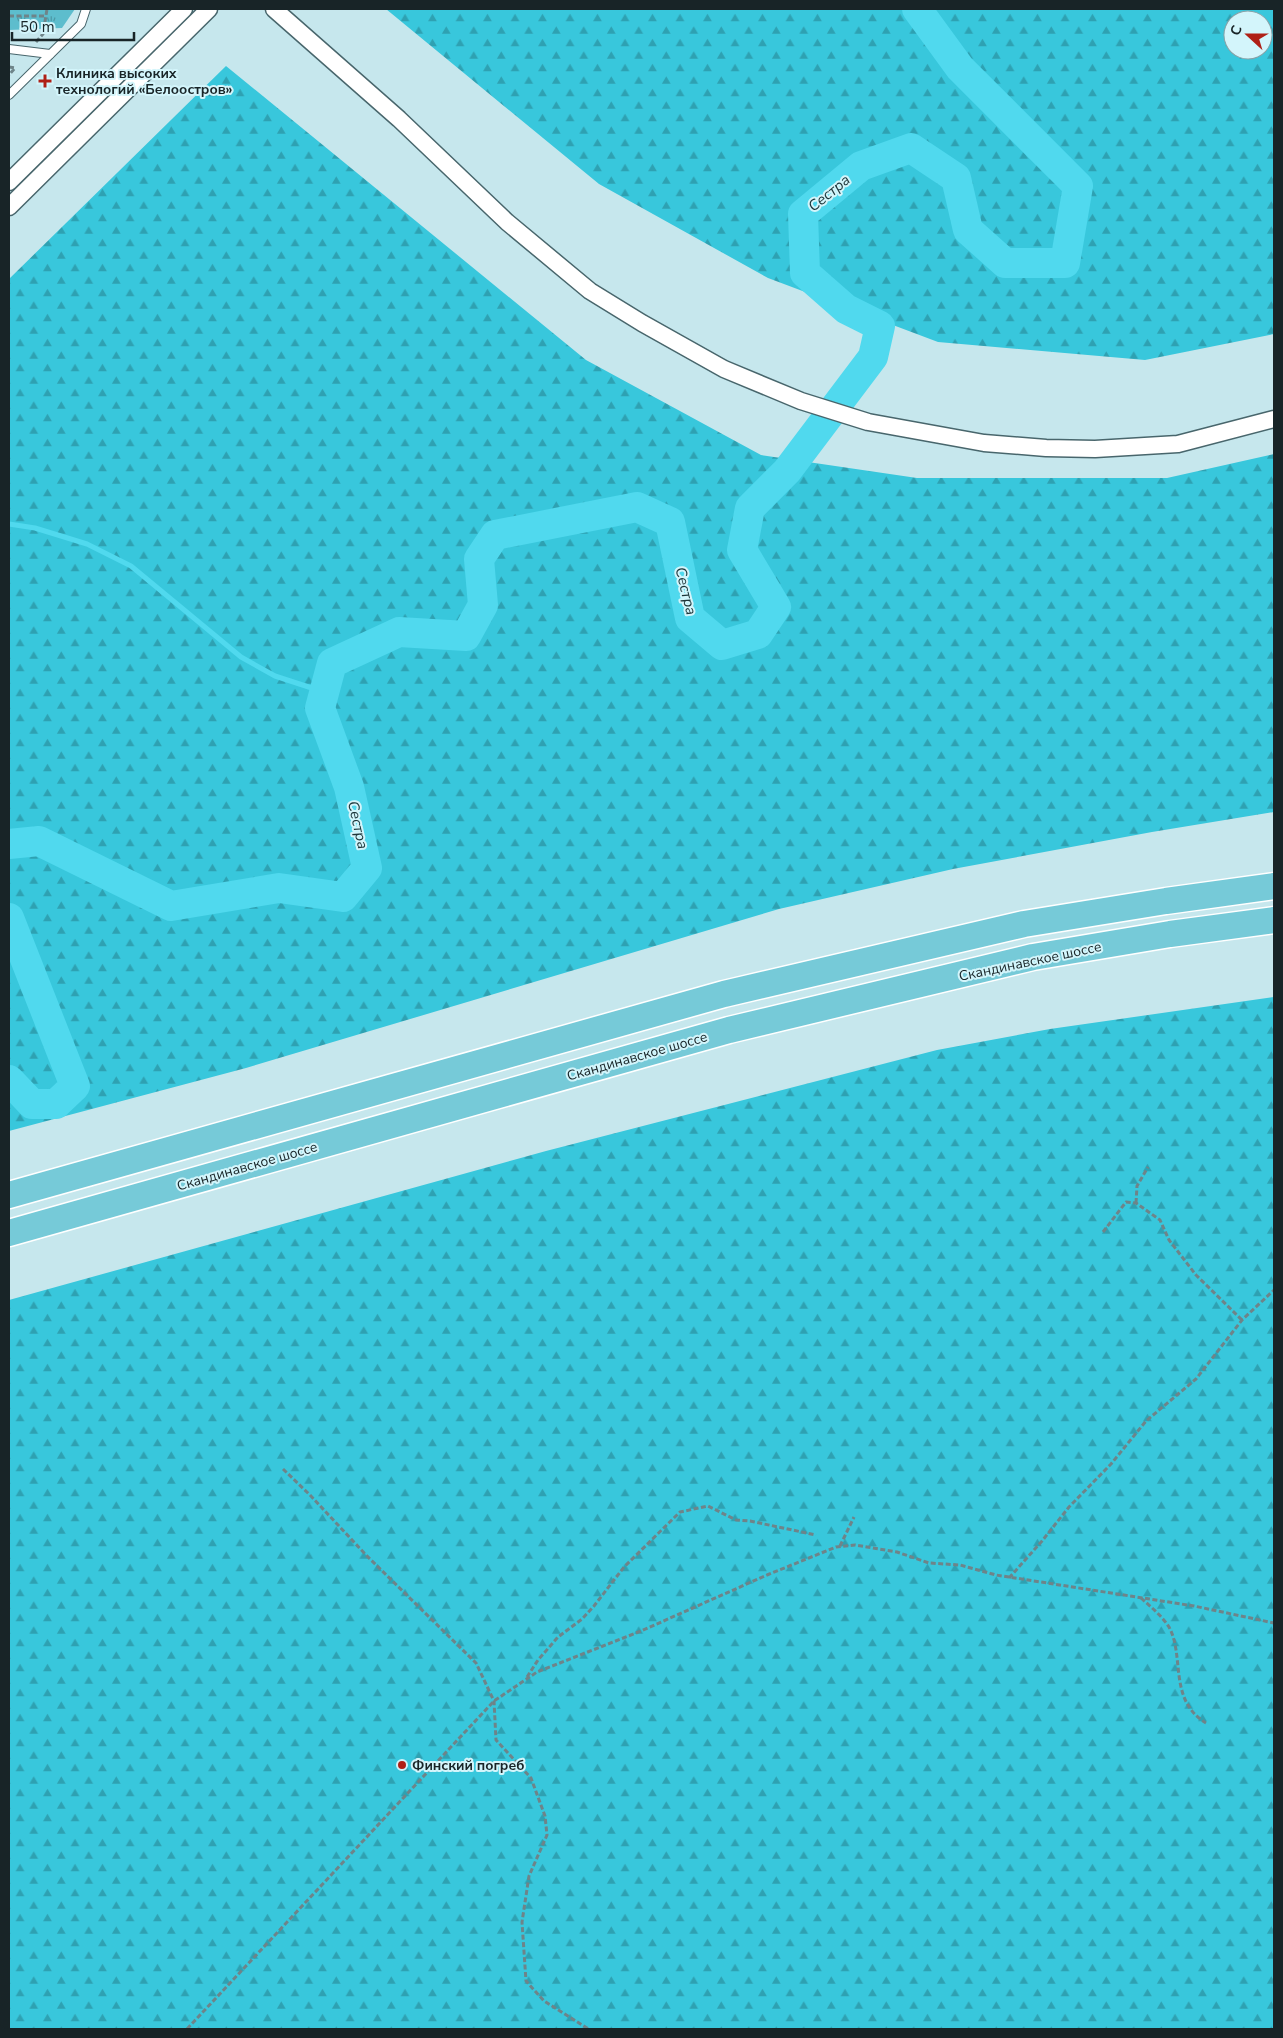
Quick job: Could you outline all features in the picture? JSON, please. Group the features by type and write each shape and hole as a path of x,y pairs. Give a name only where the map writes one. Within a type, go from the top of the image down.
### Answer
{"highway":[{"path":"9,1195 724,994 1024,924 1166,900 1274,886"},
{"name":"Скандинавское шоссе","path":"9,1233 729,1030 1034,958 1170,934 1274,920"}],"street":[{"path":"9,182 184,9"},
{"path":"9,207 209,9"},
{"path":"274,9 399,119 507,222 590,292 724,369 801,402 868,422 984,443 1095,449 1178,444 1274,419"}],"lane":[{"path":"9,95 81,24 86,9"},
{"path":"9,49 50,54"}],"path":[{"path":"9,16 46,16"},
{"path":"9,67 16,68 9,75"},
{"path":"1136,1202 1136,1186 1148,1168"},
{"path":"1103,1232 1126,1202 1136,1202 1160,1220 1169,1240 1196,1275 1242,1320"},
{"path":"1009,1578 1069,1507 1111,1464 1146,1421 1196,1379 1242,1320 1274,1290"},
{"path":"283,1469 366,1555 476,1663 494,1701 496,1740 531,1778 546,1816 547,1835 528,1876 522,1922 526,1981 544,2001 587,2028 585,2029"},
{"path":"525,1680 538,1660 558,1637 582,1619 624,1566 680,1512 708,1506 736,1520 750,1521 816,1535"},
{"path":"840,1547 854,1517"},
{"path":"187,2029 494,1701 537,1672 641,1632 767,1575 840,1547 855,1545 897,1552 929,1563 960,1565 1009,1578 1194,1606 1274,1623"},
{"path":"1141,1598 1155,1610 1169,1627 1174,1642 1180,1686 1191,1709 1206,1723"}],"green space":[{"path":"9,9 75,9 62,28 9,30"},
{"path":"386,9 1274,9 1274,334 1145,360 938,342 768,278 599,184"},
{"path":"226,66 586,360 761,455 917,478 1167,478 1274,454 1274,812 1152,832 953,869 779,909 246,1068 9,1131 9,279"},
{"path":"1274,997 1274,2029 9,2029 9,1300 546,1151 937,1050 1050,1029"}],"waterway":[{"name":"Сестра","path":"9,844 39,841 171,906 279,888 343,897 367,868 349,787 320,708 332,663 399,632 466,636 483,605 479,559 495,535 637,507 670,522 690,618 722,645 758,634 776,607 742,550 750,508 787,471 873,357 880,326 846,309 805,273 803,214 861,166 911,148 956,178 968,230 1005,263 1065,263 1078,186 960,68 917,9"},
{"path":"9,524 35,528 87,544 131,566 241,657 275,676 324,692"},
{"name":"Сестра","path":"9,918 75,1086 56,1104 32,1104 9,1080"}],"place":[{"name":"Клиника высоких технологий «Белоостров»","path":"45,81"},
{"name":"Финский погреб","path":"402,1765"}]}
